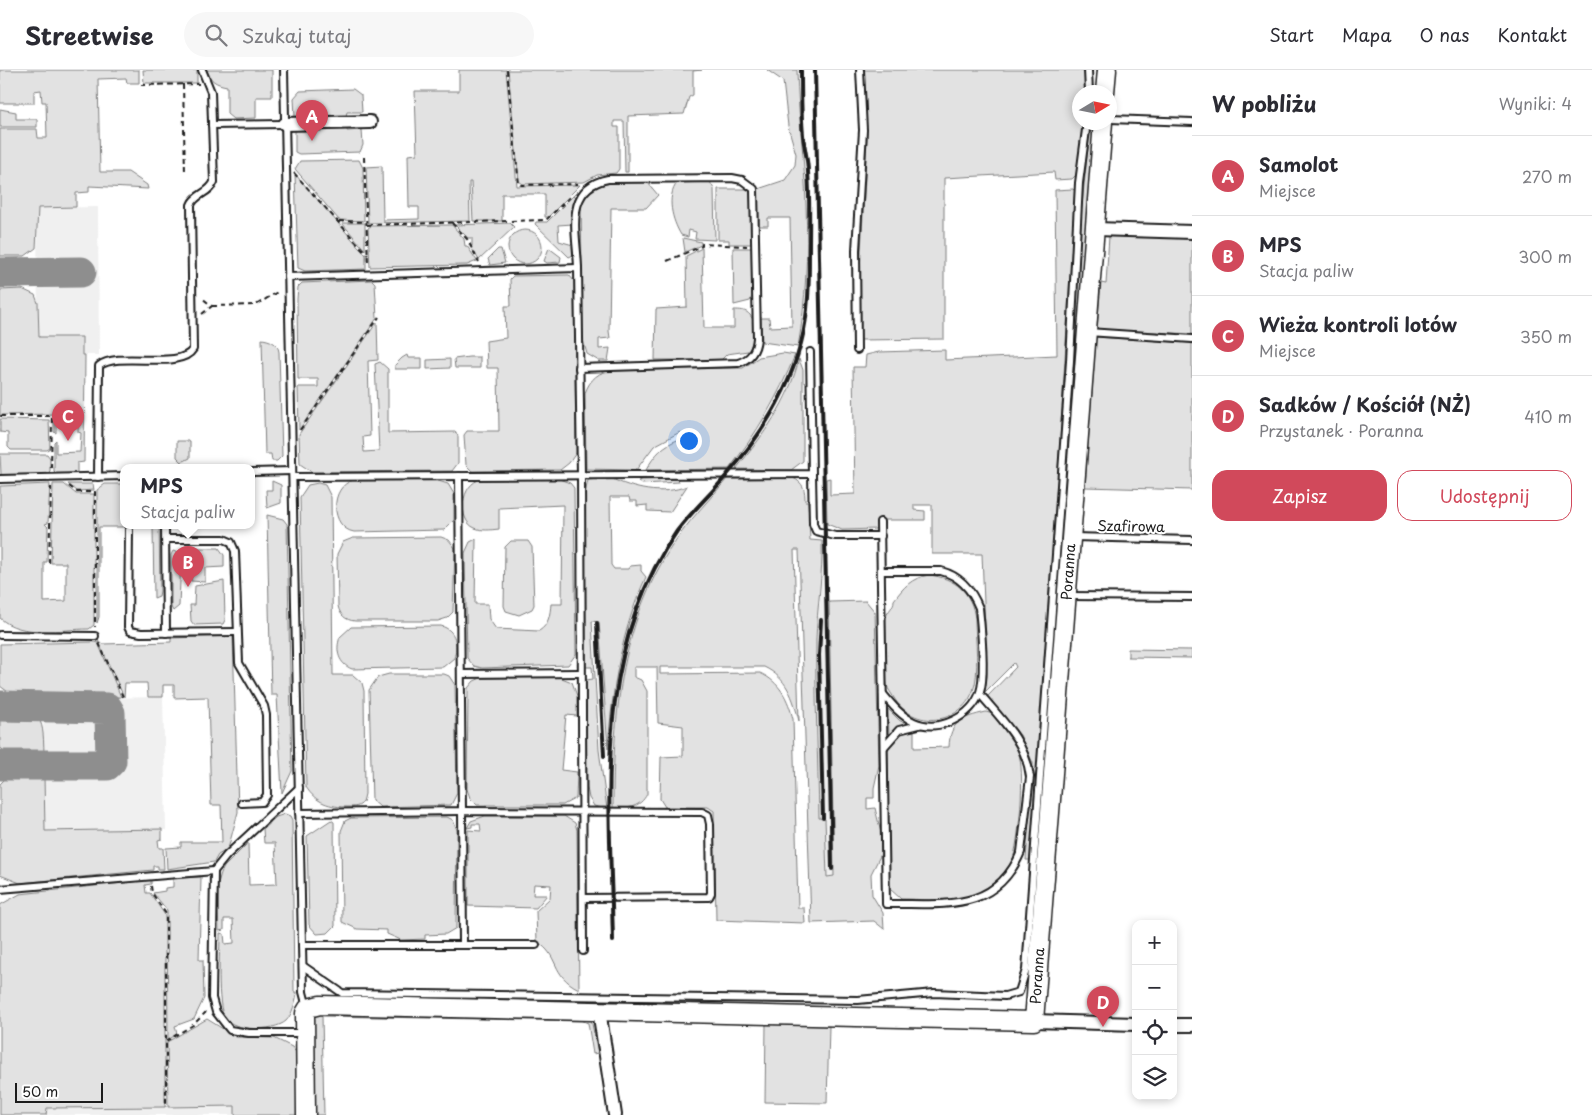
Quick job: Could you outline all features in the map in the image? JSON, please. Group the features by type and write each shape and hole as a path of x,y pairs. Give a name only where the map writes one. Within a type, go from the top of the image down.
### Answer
{"street":[{"path":"1105,85 1106,70"},
{"path":"286,124 370,122"},
{"name":"Poranna","path":"1034,1021 1102,130"},
{"path":"1096,229 1192,232"},
{"path":"306,1115 305,1013 308,1008 332,1005 1132,1024"},
{"path":"599,1010 615,1115"},
{"path":"1177,1025 1192,1025"}],"lane":[{"path":"98,477 99,366 111,361 183,358 193,350 191,205 194,199 213,185 211,92 202,70"},
{"path":"284,70 302,946 304,992 308,1008"},
{"path":"857,350 856,250 863,130 860,70"},
{"path":"1088,70 1089,85"},
{"path":"1117,119 1192,122"},
{"path":"212,125 286,124"},
{"path":"303,966 342,993 858,1000 934,993 1005,996 1019,992 1026,970 1069,370 1079,183 1086,130"},
{"path":"579,368 738,363 749,358 756,350 757,342 755,193 751,185 742,180 608,179 591,185 577,201 579,368 581,475 583,951"},
{"path":"288,277 578,268"},
{"path":"1087,332 1192,339"},
{"path":"810,352 813,524 816,531 835,536 881,536"},
{"path":"255,472 459,476 812,474"},
{"path":"0,479 120,476"},
{"path":"459,476 463,945"},
{"path":"880,522 886,904 963,902 984,897 1009,876 1021,852 1030,777 1027,760 1020,740 980,694"},
{"path":"166,529 166,633"},
{"path":"129,530 128,627 134,633 237,632"},
{"name":"Szafirowa","path":"1070,537 1192,540"},
{"path":"166,539 224,539 231,542 235,551 240,667 264,706 266,715 267,795 262,802 242,803"},
{"path":"881,571 941,571 950,573 965,584 975,597 979,608 982,680 980,694 973,705 962,716 952,722 908,726 899,730 884,747"},
{"path":"1066,596 1192,597"},
{"path":"0,635 95,636"},
{"path":"461,674 581,673"},
{"path":"883,694 903,716 921,725"},
{"path":"299,788 227,855 214,871 212,894 212,1004 221,1021 230,1030 249,1033 304,1033"},
{"path":"299,813 462,811 706,812 710,824 710,896 705,898 583,898"},
{"path":"0,890 214,871"},
{"path":"302,946 536,945"}],"path":[{"path":"507,70 518,185 583,184 577,190"},
{"path":"183,84 185,173"},
{"path":"141,85 208,84"},
{"path":"364,156 368,274"},
{"path":"286,172 296,172 368,254"},
{"path":"338,221 452,224 546,220 571,196"},
{"path":"452,224 467,239 480,264"},
{"path":"667,261 702,244 756,246"},
{"path":"212,306 256,305 279,291"},
{"path":"292,439 307,422 379,317"},
{"path":"60,478 77,492 95,492 95,636 123,697"},
{"path":"152,876 152,893 166,914 166,1107"},
{"path":"166,1041 193,1026 212,1004"}],"shaded area":[{"path":"0,70 139,70 139,83 127,83 126,78 98,79 100,172 128,172 147,185 148,189 89,186 89,192 76,193 76,207 38,208 36,248 25,256 0,256 0,129 37,129 38,138 47,138 46,102 42,102 41,90 34,91 34,103 0,103"},
{"path":"143,70 197,70 197,83 144,83"},
{"path":"207,70 272,70 272,97 256,97 256,118 233,119 227,114 227,86 214,81"},
{"path":"459,70 506,70 517,186 580,185 548,217 545,217 545,194 502,194 502,221 473,221 471,182 469,182 470,221 368,223 366,167 382,166 383,220 419,219 419,207 409,207 408,155 417,154 415,91 459,91"},
{"path":"508,70 702,70 693,71 693,95 689,97 684,114 628,116 628,172 625,172 624,121 614,121 614,127 619,127 619,169 616,173 597,175 584,182 523,184 519,181"},
{"path":"767,70 797,70 807,242 805,295 798,347 762,342 761,318 769,318 770,327 792,326 790,218 768,218 768,226 759,226 758,189 785,180 795,165 796,154 788,126 783,81"},
{"path":"863,70 1084,70 1085,85 1072,85 1072,130 1083,130 1076,175 1072,179 1055,180 1054,172 944,178 944,339 860,340 860,271 867,139"},
{"path":"353,89 361,95 362,112 347,112 346,116 295,117 294,98 300,91"},
{"path":"0,109 16,112 16,119 37,119 37,127 0,127"},
{"path":"347,127 347,131 362,130 363,145 360,152 299,154 295,152 295,129"},
{"path":"1090,130 1093,130 1056,643 1065,447 1084,187"},
{"path":"359,160 363,168 364,221 339,220 295,169 300,161"},
{"path":"295,174 366,255 366,269 305,271 298,268"},
{"path":"710,182 714,189 715,240 695,239 696,232 689,230 688,237 681,235 675,223 671,202 677,183"},
{"path":"610,183 648,183 658,195 646,208 611,208 610,338 599,339 599,349 610,348 608,361 599,361 587,354 583,340 581,202 593,189"},
{"path":"718,189 748,189 750,191 752,244 729,244 729,240 718,240"},
{"path":"1073,189 1075,191 1070,275 1043,693 1031,860 1026,860 1033,763 1020,735 987,697 1016,667 1014,663 985,692 987,676 982,554 932,554 932,505 914,505 914,510 925,511 925,520 877,520 877,529 842,530 827,524 826,479 830,478 830,495 855,494 853,367 865,367 866,355 879,352 945,350 945,360 1057,355 1055,190"},
{"path":"578,191 573,204 573,224 558,225 559,241 573,245 573,255 569,257 535,224 536,222 547,222"},
{"path":"98,207 99,355 82,355 82,337 38,337 37,208"},
{"path":"342,223 365,223 365,250"},
{"path":"510,223 514,227 479,260 470,246 472,246 472,238 468,238 455,225"},
{"path":"452,225 464,239 465,246 467,246 477,261 467,265 370,267 368,228 371,226"},
{"path":"525,230 537,235 542,247 537,259 525,264 513,259 508,247 513,235"},
{"path":"1109,236 1192,237 1192,334 1097,329 1101,283 1106,284"},
{"path":"683,238 701,242 701,245 685,252"},
{"path":"549,248 561,257 560,262 547,263 544,261"},
{"path":"702,248 704,328 734,328 734,310 745,311 752,318 753,323 754,333 750,348 748,351 727,354 721,360 655,360 656,309 687,307 686,256"},
{"path":"733,248 752,248 752,296 750,301 734,305"},
{"path":"498,249 501,249 505,263 490,265 488,259"},
{"path":"569,275 574,281 576,453 569,463 560,470 472,471 466,465 464,435 467,431 499,431 498,368 487,368 486,341 506,338 505,306 511,306 510,279 513,276"},
{"path":"372,280 375,283 377,318 299,430 298,387 318,387 318,379 298,379 298,287 302,283"},
{"path":"22,289 35,295 38,303 39,337 82,337 82,355 85,355 84,462 77,463 77,474 56,475 54,471 54,442 56,440 56,453 80,452 81,433 78,432 78,415 56,415 56,433 54,432 54,414 0,415 0,290"},
{"path":"377,322 378,360 368,361 370,436 363,437 364,452 379,451 375,364 380,362 388,369 388,433 455,432 458,436 458,463 452,471 312,472 300,464 299,434"},
{"path":"1096,337 1192,343 1192,490 1085,487"},
{"path":"262,339 273,342 279,352 282,456 277,461 272,461 271,454 265,454"},
{"path":"783,353 795,355 766,414 749,442 729,469 646,470 660,451 680,439 680,432 654,446 636,470 586,469 585,393 592,380 600,374 614,370 743,368 759,357"},
{"path":"407,355 408,358 422,358 422,369 395,369 395,365"},
{"path":"480,357 480,368 455,368 454,359"},
{"path":"450,359 450,368 427,369 427,360"},
{"path":"799,359 803,370 803,461 791,470 736,469 782,404"},
{"path":"0,419 49,420 50,448 47,450 11,450 8,447 8,433 0,432"},
{"path":"177,441 190,441 190,458 182,462 177,457"},
{"path":"0,454 47,454 50,458 50,471 46,475 1,475"},
{"path":"610,478 648,490 667,491 687,486 670,512 647,511 647,505 637,506 637,501 630,501 629,497 610,497 611,565 614,569 628,569 630,566 641,565 641,571 646,577 630,618 619,661 608,749 599,622 592,621 599,750 607,809 594,806 589,798 587,788 586,680 593,679 592,667 586,667 585,494 588,480"},
{"path":"793,478 797,480 803,487 805,501 808,501 810,540 822,541 822,566 816,640 816,684 819,818 825,819 827,877 834,876 829,602 866,601 875,612 879,765 874,798 867,798 867,809 875,808 881,833 881,854 871,874 872,895 883,913 884,929 874,921 811,923 799,550 794,550 799,721 788,689 772,671 764,667 660,667 660,674 760,673 773,681 782,692 789,705 793,719 798,908 804,908 805,923 716,920 714,811 708,807 665,807 660,799 661,757 683,756 683,726 658,723 657,667 634,667 634,677 641,680 647,691 647,794 637,805 629,808 613,809 615,737 624,667 632,633 644,600 659,568 678,537 727,479"},
{"path":"432,479 448,484 454,494 454,520 444,530 354,532 346,529 340,523 336,507 337,498 340,490 354,480"},
{"path":"482,479 559,479 570,483 574,488 576,654 568,665 482,668 474,666 467,658 465,553 470,542 476,539 475,604 488,604 489,619 496,629 539,631 547,622 551,604 562,604 563,505 499,508 499,529 478,529 469,524 465,518 464,502 465,494 469,487"},
{"path":"678,479 679,482 642,484 638,481"},
{"path":"272,481 281,485 281,503 267,508 266,490 272,490"},
{"path":"318,483 325,485 331,497 333,675 353,675 362,683 364,691 365,794 363,802 355,807 341,807 324,803 314,797 306,787 300,497 308,485"},
{"path":"50,484 48,523 45,524 48,527 47,562 44,562 44,602 66,601 66,563 51,563 53,484 64,484 76,494 94,494 94,625 89,629 30,630 9,624 0,618 0,486"},
{"path":"68,484 93,484 94,490 77,491"},
{"path":"105,484 120,484 120,527 99,527 99,617 97,623 97,490"},
{"path":"267,515 283,519 287,524 292,771 282,793 277,695 271,695"},
{"path":"153,529 159,529 160,591 159,596 154,598"},
{"path":"441,537 449,540 455,548 453,612 447,618 438,621 355,621 346,618 340,612 338,606 337,554 343,542 353,538"},
{"path":"511,541 528,541 532,547 534,605 532,609 519,615 506,611 504,606 505,547"},
{"path":"822,541 827,541 835,821 834,876 827,877 825,819 819,819 816,673 816,639 823,571"},
{"path":"193,548 219,548 224,555 224,567 205,568 205,582 191,581"},
{"path":"173,551 180,553 181,557 179,606 173,611 171,607 171,555"},
{"path":"929,575 947,579 961,588 970,601 975,619 977,666 973,691 967,702 958,711 948,717 936,719 924,719 913,715 903,708 888,689 886,672 885,622 887,615 894,600 905,587 917,578"},
{"path":"224,581 225,620 223,624 194,625 191,621 190,605 194,605 195,586"},
{"path":"441,626 453,634 456,643 454,658 443,667 352,669 344,664 339,656 340,637 351,627"},
{"path":"233,636 238,812 228,849 218,855 214,862 167,869 166,848 181,847 181,842 222,842 221,805 211,805 208,697 174,698 174,685 163,685 163,697 148,697 147,683 125,683 124,697 96,637 103,644 171,642 171,638"},
{"path":"98,643 121,697 19,700 0,686 0,644"},
{"path":"1128,649 1192,650 1192,658 1128,657"},
{"path":"389,674 444,674 449,676 455,685 457,793 451,805 380,807 372,800 369,690 378,677"},
{"path":"559,677 572,682 577,696 577,716 566,715 561,770 577,772 576,798 563,805 477,805 470,798 467,789 468,688 474,681 481,678"},
{"path":"163,697 166,830 45,831 43,699"},
{"path":"888,709 907,725 896,729 889,735"},
{"path":"986,712 993,714 1010,738 1016,747 1020,761 1019,824 1015,853 1010,867 995,884 980,893 962,899 901,899 889,888 888,747 905,732 914,731 914,748 949,747 952,731 959,722 970,716"},
{"path":"0,714 24,714 37,718 42,729 44,754 8,755 0,747"},
{"path":"8,776 44,776 45,831 162,829 162,839 158,840 159,848 163,848 164,869 158,869 158,866 153,866 153,870 20,883 0,875 0,784"},
{"path":"285,814 290,816 292,820 294,992 297,992 295,1004 286,1021 280,1025 263,1028 245,1028 236,1026 225,1018 220,1002 220,933 224,934 225,944 234,943 233,919 224,919 224,930 219,931 217,887 224,867 248,843 249,885 277,884 275,843 264,843 263,829 276,817"},
{"path":"485,816 564,816 575,823 577,830 579,989 563,978 549,953 537,942 536,911 550,898 551,885 534,884 533,895 547,895 536,908 468,906 468,830 481,831 480,824 472,824 472,827 467,828 471,821"},
{"path":"447,817 453,820 457,830 456,928 446,934 425,935 425,939 401,940 387,934 387,930 357,929 342,922 341,831 345,821 351,818"},
{"path":"331,820 334,822 335,926 328,933 317,934 309,925 307,836"},
{"path":"201,877 199,960 203,960 204,998 194,1019 175,1026 177,1034 168,1040 167,910 153,893 165,891 165,888 173,887 173,878"},
{"path":"151,880 151,884 145,885 146,893 150,893 165,915 165,1107 47,1108 46,1115 0,1115 0,905 20,894"},
{"path":"316,1013 591,1019 598,1053 593,1054 588,1023 583,1021 322,1016 324,1115 315,1115 313,1018"},
{"path":"207,1019 236,1037 274,1038 292,1047 298,1055 299,1115 235,1115 235,1106 168,1107 167,1042"},
{"path":"766,1024 829,1026 827,1103 765,1102"},
{"path":"235,1106 235,1115 46,1115 46,1108"}],"taxiway":[{"path":"0,273 81,272"},
{"path":"0,706 107,708 110,713 111,761 107,765 0,765"}],"railway":[{"path":"613,941 610,835 612,729 619,677 631,627 650,578 677,531 750,446 781,397 789,379 804,332 809,286 809,202 808,167 802,127 801,70"},
{"path":"815,70 832,869"},
{"path":"821,620 819,655 823,818"},
{"path":"597,623 604,756"}],"place":[{"name":"Samolot","path":"312,141"},
{"name":"Wieża kontroli lotów","path":"68,441"},
{"name":"MPS","path":"188,587"},
{"name":"Sadków / Kościół (NŻ)","path":"1103,1027"}]}
